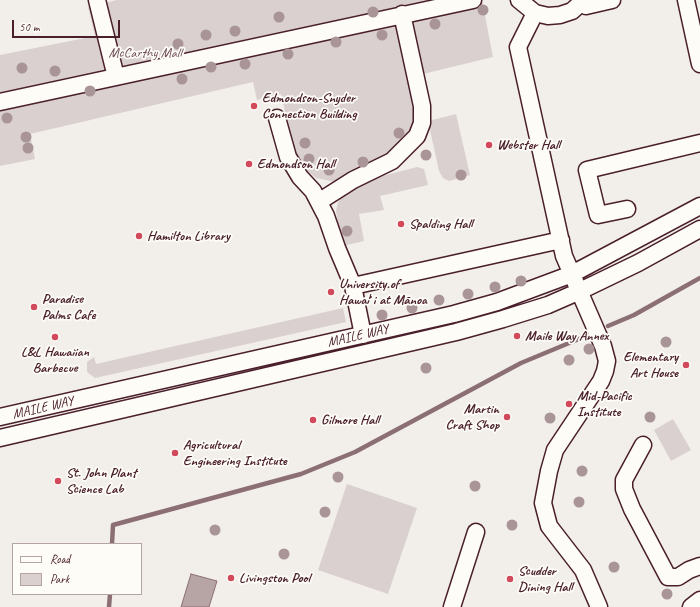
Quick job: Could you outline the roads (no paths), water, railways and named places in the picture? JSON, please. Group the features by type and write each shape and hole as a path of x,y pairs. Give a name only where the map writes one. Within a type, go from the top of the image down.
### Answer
{"street":[{"path":"97,0 116,77"},
{"path":"0,102 402,14 473,0"},
{"path":"519,0 536,13 548,16 560,15 572,11 583,1 586,6 612,0"},
{"path":"686,0 700,64"},
{"path":"536,13 518,47 564,256 605,351 606,371 601,381 555,450 546,482 543,503 549,526 583,570 598,607"},
{"path":"320,201 353,180 392,161 417,136 422,122 422,106 402,14"},
{"path":"277,118 288,157 320,201 353,286 362,335"},
{"path":"627,209 598,215 588,170 700,143"},
{"name":"MAILE WAY","path":"0,417 362,335 497,302 572,274 700,206"},
{"name":"MAILE WAY","path":"0,438 456,332 548,305 638,263 700,229"},
{"path":"353,286 561,240"},
{"path":"643,445 624,480 624,489 632,509 668,577 678,577 688,570 700,566"},
{"path":"452,607 476,532"},
{"path":"691,607 700,600"}],"waterway":[{"path":"608,326 634,315 700,278"},
{"path":"112,543 113,525 301,474 355,452 521,363 586,336"},
{"path":"109,607 110,595"}],"place":[{"name":"Edmondson-Snyder Connection Building","path":"254,106"},
{"name":"Webster Hall","path":"489,145"},
{"name":"Edmondson Hall","path":"249,164"},
{"name":"Spalding Hall","path":"401,224"},
{"name":"Hamilton Library","path":"139,236"},
{"name":"University of Hawaiʻi at Mānoa","path":"331,292"},
{"name":"Paradise Palms Cafe","path":"34,307"},
{"name":"Maile Way Annex","path":"517,336"},
{"name":"L&L Hawaiian Barbecue","path":"55,337"},
{"name":"Elementary Art House","path":"686,365"},
{"name":"Mid-Pacific Institute","path":"569,404"},
{"name":"Martin Craft Shop","path":"507,417"},
{"name":"Gilmore Hall","path":"313,420"},
{"name":"Agricultural Engineering Institute","path":"175,453"},
{"name":"St. John Plant Science Lab","path":"58,481"},
{"name":"Livingston Pool","path":"231,578"},
{"name":"Scudder Dining Hall","path":"510,579"}],"park label":[{"name":"McCarthy Mall","path":"145,53"}]}
